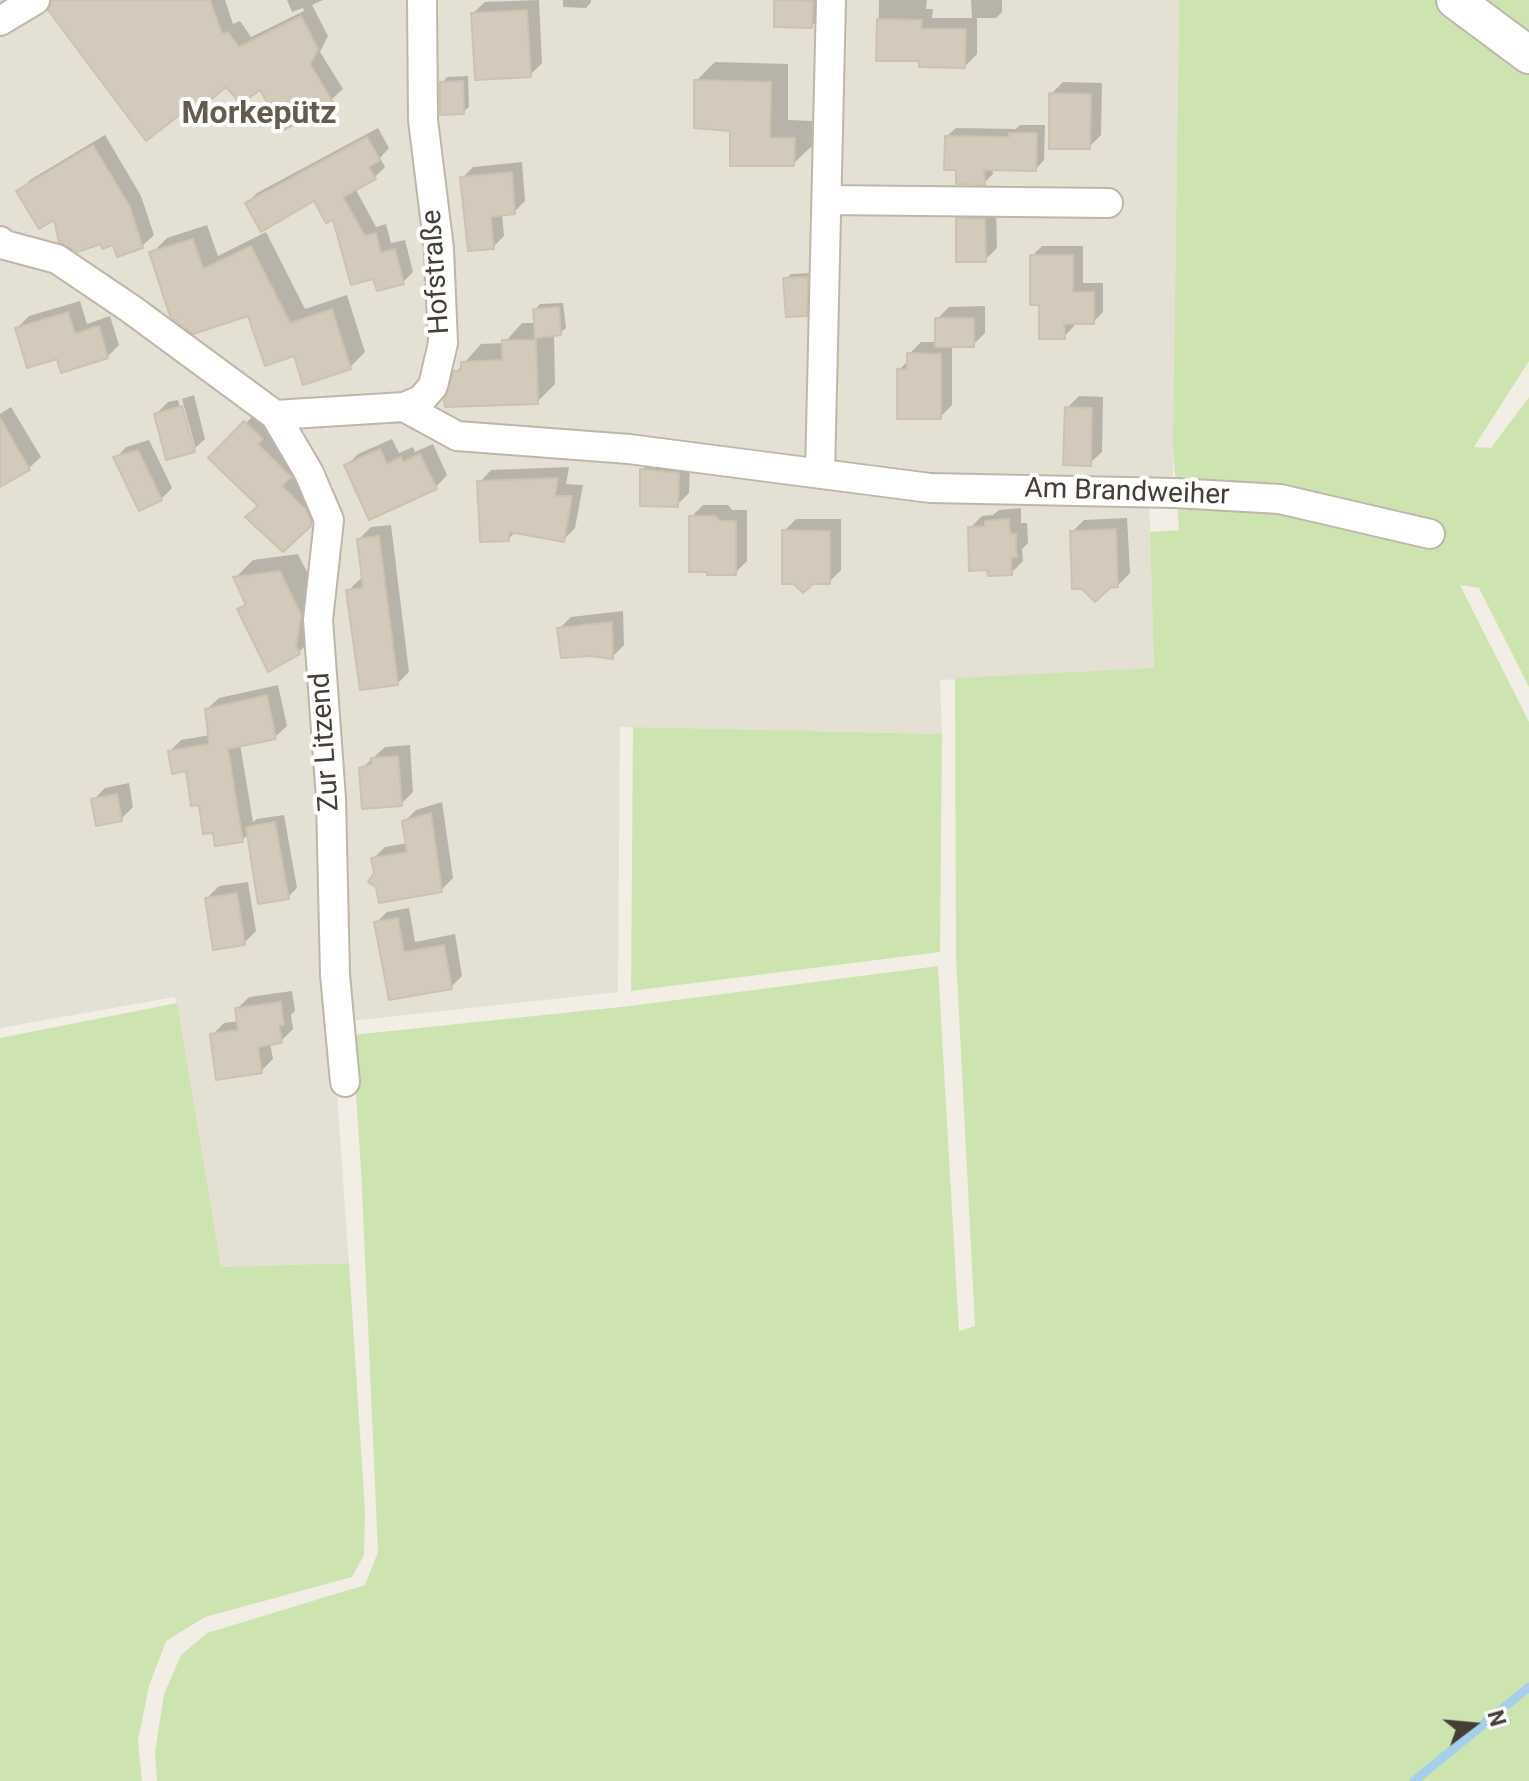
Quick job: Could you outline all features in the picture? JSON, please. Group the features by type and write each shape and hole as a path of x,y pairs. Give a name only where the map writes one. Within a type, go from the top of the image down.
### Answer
{"street":[{"path":"0,21 35,0"},
{"name":"Hofstraße","path":"404,407 421,400 433,386 443,343 439,249 423,120 422,0"},
{"path":"820,474 831,0"},
{"path":"1455,0 1529,55"},
{"path":"827,200 1108,203"},
{"path":"1,239 57,259 131,309 275,415 404,407"},
{"name":"Am Brandweiher","path":"404,407 457,436 629,449 930,488 1175,493 1280,499 1430,534"},
{"name":"Zur Litzend","path":"275,415 309,473 329,520 318,620 331,799 335,975 345,1082"}],"shaded area":[{"path":"0,0 1179,0 1173,490 1149,491 1154,669 940,680 942,734 620,727 618,992 332,1023 349,1263 221,1267 175,997 0,1028"}],"green space":[{"path":"1179,0 1439,0 1529,68 1529,361 1474,447 1491,448 1529,397 1529,687 1479,588 1460,585 1529,722 1529,1781 157,1781 155,1753 164,1694 181,1655 207,1633 365,1585 378,1552 352,1035 630,1006 938,966 959,1331 975,1326 956,956 955,678 1154,668 1150,532 1179,530 1173,446"},
{"path":"1472,0 1529,0 1529,43"},
{"path":"633,727 942,734 940,952 631,991"},
{"path":"177,1003 221,1267 349,1263 365,1511 364,1555 352,1577 205,1617 166,1641 149,1686 138,1741 142,1781 0,1781 0,1038"}],"building":[{"path":"52,0 210,0 222,34 228,32 239,47 301,16 318,49 310,64 333,102 283,131 260,90 241,104 226,87 195,113 190,107 146,141 48,10"},
{"path":"774,0 813,1 812,28 774,27"},
{"path":"527,10 531,77 475,80 471,13"},
{"path":"877,19 922,20 921,29 966,29 965,68 919,67 919,61 876,61"},
{"path":"694,80 771,82 770,138 795,138 794,166 730,166 730,131 694,128"},
{"path":"463,81 464,114 440,115 440,82"},
{"path":"1049,93 1091,94 1090,149 1049,149"},
{"path":"1009,133 1037,133 1036,171 984,170 985,185 956,184 956,170 944,170 945,136 1009,137"},
{"path":"367,137 380,160 369,167 376,179 343,197 365,236 376,233 381,253 395,249 404,284 377,291 373,279 351,285 333,220 326,223 314,201 261,232 245,203"},
{"path":"93,145 130,207 143,248 117,257 113,245 102,249 101,244 77,252 59,242 54,220 39,229 16,191"},
{"path":"512,172 515,214 491,217 494,249 468,251 460,177"},
{"path":"956,218 985,219 986,262 956,262"},
{"path":"193,239 203,269 251,246 290,323 332,309 351,369 303,385 294,356 265,366 248,316 193,334 170,316 149,252"},
{"path":"1030,255 1073,255 1073,292 1094,292 1094,324 1064,324 1065,339 1039,339 1039,305 1030,305"},
{"path":"808,277 807,316 786,317 783,278"},
{"path":"559,307 561,335 535,338 533,309"},
{"path":"68,312 75,334 99,326 108,358 61,373 57,359 27,368 15,328"},
{"path":"935,318 974,318 974,347 935,347"},
{"path":"502,340 536,340 538,404 445,407 444,399 454,371 461,371 461,362 502,360"},
{"path":"907,353 941,354 941,419 897,419 897,369 907,370"},
{"path":"182,406 195,452 166,460 154,414"},
{"path":"1065,407 1092,408 1091,466 1063,465"},
{"path":"0,418 30,470 0,487"},
{"path":"244,421 263,439 258,444 291,477 282,486 306,510 311,522 311,526 283,552 245,517 258,506 208,458"},
{"path":"380,449 387,464 401,457 403,462 420,454 437,489 369,520 344,465"},
{"path":"138,450 162,500 139,511 113,457"},
{"path":"640,469 679,473 678,507 640,506"},
{"path":"558,478 555,496 572,496 564,542 509,532 509,541 480,542 477,481"},
{"path":"689,516 716,516 720,521 736,521 736,575 689,572"},
{"path":"1009,519 1010,534 1016,534 1017,557 1011,558 1012,575 988,576 987,570 969,571 968,527 985,526 985,521"},
{"path":"1116,529 1118,587 1110,588 1095,602 1082,589 1072,589 1070,531"},
{"path":"782,530 830,531 830,584 813,584 803,593 794,584 782,584"},
{"path":"379,536 398,685 360,690 346,590 363,588 357,539"},
{"path":"280,571 301,615 296,646 300,654 268,672 237,609 246,605 233,577"},
{"path":"612,622 613,659 590,656 561,658 557,628"},
{"path":"267,695 276,739 228,749 243,842 215,846 213,833 203,834 199,805 191,806 186,771 172,774 168,751 209,744 205,709"},
{"path":"398,756 402,806 362,809 359,768 372,764 371,758"},
{"path":"117,794 122,821 96,826 91,799"},
{"path":"431,813 442,892 379,903 376,887 368,882 374,873 371,858 407,852 402,821"},
{"path":"275,822 289,899 258,904 246,827"},
{"path":"237,893 245,945 213,950 205,898"},
{"path":"398,918 404,952 444,945 452,989 389,1000 374,922"},
{"path":"281,1002 284,1025 279,1025 282,1043 258,1047 262,1073 216,1080 210,1034 238,1030 235,1008"}],"waterway":[{"path":"1414,1781 1529,1687"}],"district":[{"name":"Morkepütz","path":"259,115"}]}
